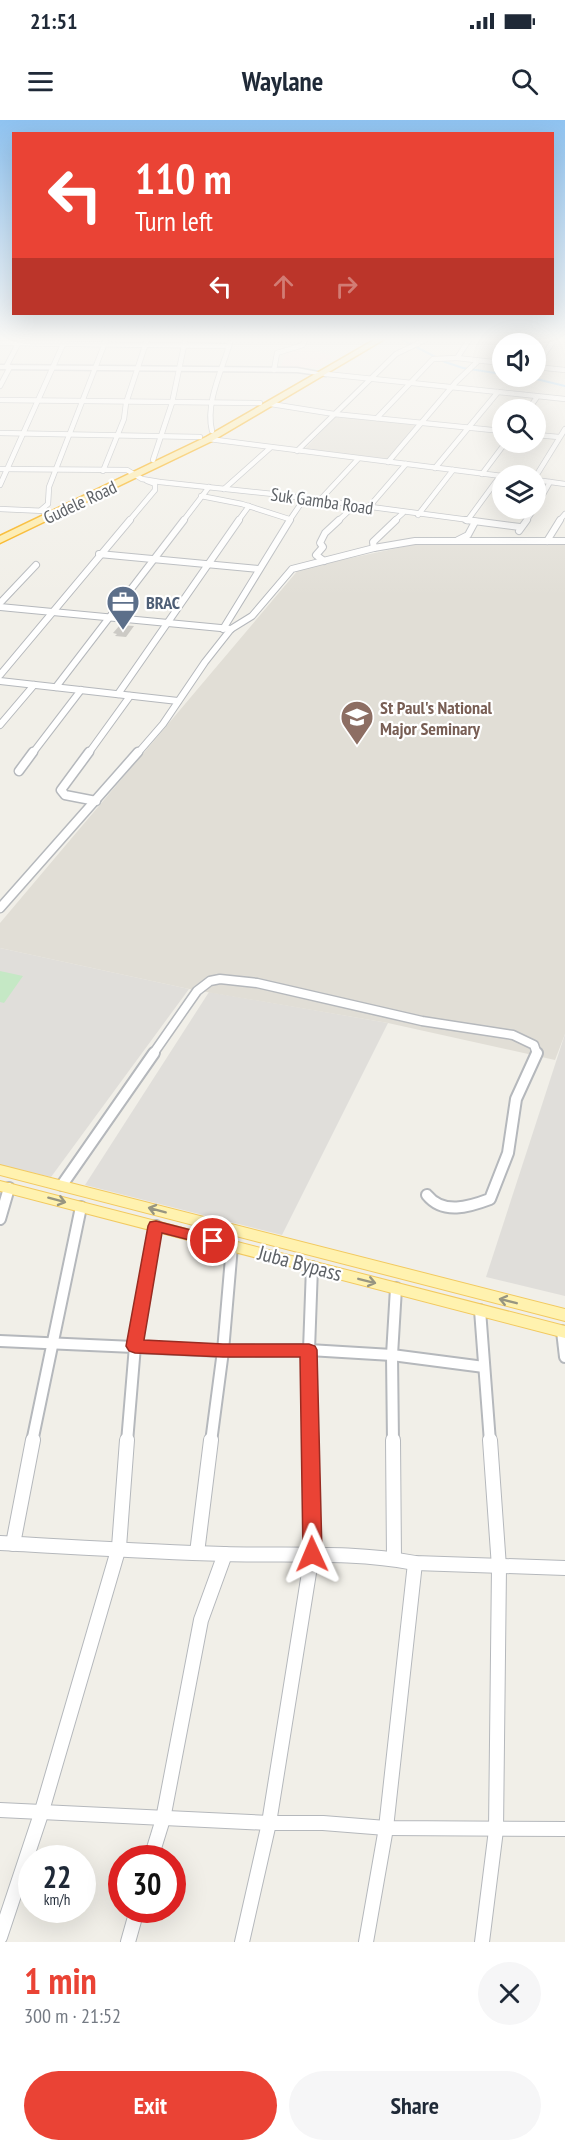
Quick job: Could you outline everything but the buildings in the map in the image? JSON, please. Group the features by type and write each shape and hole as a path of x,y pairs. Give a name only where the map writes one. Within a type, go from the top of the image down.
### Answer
{"highway":[{"name":"Gudele Road","path":"0,540 139,477 225,425"},
{"name":"Gudele Road","path":"0,532 126,470 229,425"}],"main road":[{"name":"Juba Bypass","path":"0,1170 565,1315"},
{"name":"Juba Bypass","path":"5,1187 563,1331"}],"street":[{"path":"0,484 27,425"},
{"path":"0,509 43,510 48,504 47,496 73,425"},
{"path":"103,471 121,425"},
{"path":"153,460 165,425"},
{"path":"207,436 209,425"},
{"path":"297,451 323,425"},
{"path":"388,462 419,425"},
{"path":"449,425 492,430"},
{"path":"435,468 466,427"},
{"path":"543,465 565,429"},
{"path":"0,433 207,436 270,448 492,475"},
{"path":"546,436 559,437"},
{"path":"224,489 270,448"},
{"path":"482,474 498,453"},
{"path":"319,501 358,459"},
{"path":"368,508 406,464"},
{"path":"0,469 126,470"},
{"name":"Suk Gamba Road","path":"126,470 139,477 520,527"},
{"path":"418,515 453,470"},
{"path":"0,675 99,554 155,490 155,484 139,477"},
{"path":"546,481 565,484"},
{"path":"546,489 550,482"},
{"path":"56,687 210,487"},
{"path":"467,520 492,488"},
{"path":"201,496 249,506 289,519"},
{"path":"223,629 289,519 304,499"},
{"path":"118,694 165,623 249,506"},
{"path":"324,561 316,555 323,547 320,543 326,533 354,506"},
{"path":"374,548 373,542 377,537 403,513"},
{"path":"547,542 565,514"},
{"path":"517,542 520,527 526,519"},
{"path":"456,541 468,535 475,522"},
{"path":"1,905 163,724 205,662 231,629 252,616 292,568 374,548 415,541 565,541"},
{"path":"99,554 258,569"},
{"path":"0,605 36,565"},
{"path":"0,605 231,629"},
{"path":"0,681 178,701"},
{"path":"0,725 34,685"},
{"path":"19,771 81,690"},
{"path":"96,801 65,795 61,790 130,696"},
{"path":"62,1185 197,991 210,981 220,979 257,983 423,1021 513,1035 534,1045 537,1051 536,1058 516,1099 508,1153 490,1199 464,1208 454,1208 438,1205 427,1195"},
{"path":"0,1219 5,1187"},
{"path":"81,1207 6,1544 119,1547 225,1554 312,1554 394,1559 416,1563 565,1568"},
{"path":"0,1937 41,1814 119,1547 135,1346 156,1226"},
{"path":"197,1552 223,1351 232,1246"},
{"path":"242,1942 269,1823 312,1554 309,1350 312,1267"},
{"path":"394,1559 392,1355 396,1288"},
{"path":"480,1310 499,1567 496,1830 482,1942"},
{"path":"563,1331 565,1357"},
{"path":"0,1341 223,1351 309,1350 392,1355 484,1367"},
{"path":"155,1845 163,1819 201,1620 225,1554"},
{"path":"366,1942 386,1828 416,1563"},
{"path":"0,1810 41,1814 323,1823 386,1828 565,1829"},
{"path":"128,1942 133,1923"}],"shaded area":[{"path":"328,425 416,425 387,460 304,450"},
{"name":"St Paul's National Major Seminary","path":"565,544 565,1034 555,1060 388,1023 189,989 0,948 0,923 299,569 412,545"},
{"path":"0,948 189,989 51,1177 0,1165"},
{"path":"209,992 388,1023 282,1235 85,1185"},
{"path":"565,1034 565,1296 486,1277"}],"green space":[{"path":"0,971 23,976 4,1003 0,1002"}],"place":[{"name":"BRAC","path":"123,631"},
{"name":"St Paul's National Major Seminary","path":"357,746"}],"route":[{"path":"213,1241 156,1226 135,1346 223,1351 309,1350 312,1554"}]}
